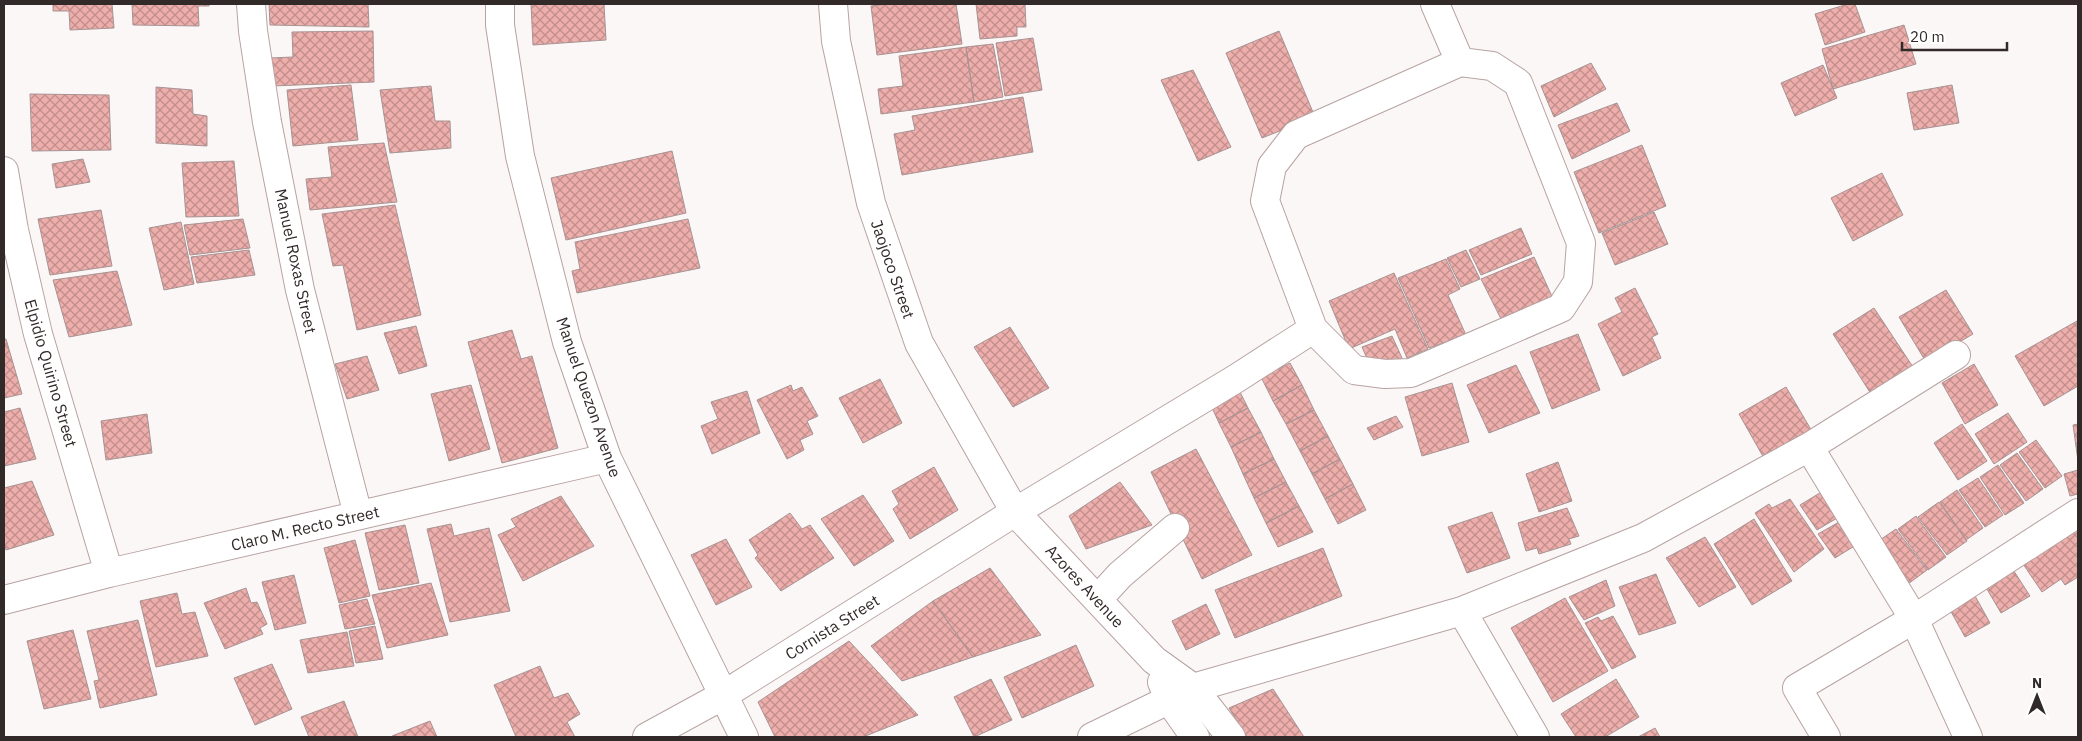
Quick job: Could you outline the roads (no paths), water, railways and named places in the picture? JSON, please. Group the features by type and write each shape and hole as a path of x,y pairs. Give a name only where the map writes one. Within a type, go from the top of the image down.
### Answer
{"street":[{"name":"Manuel Roxas Street","path":"251,4 253,31 267,122 300,290 358,515"},
{"name":"Manuel Quezon Avenue","path":"500,4 500,25 520,156 567,342 607,458 722,696 744,737"},
{"name":"Jaojoco Street","path":"833,4 836,41 871,203 919,342 1015,512"},
{"path":"1435,4 1460,62"},
{"path":"1460,62 1492,66 1518,83 1581,243 1578,282 1561,308 1411,373 1385,374 1354,370 1313,329 1265,201 1272,166 1296,135 1460,62"},
{"name":"Elpidio Quirino Street","path":"4,171 14,230 38,334 109,573"},
{"name":"Cornista Street","path":"647,737 722,696 1015,512 1237,378 1313,329"},
{"path":"1092,737 1181,694 1462,611 1643,538 1809,448 1956,355"},
{"path":"1809,448 1914,619 1968,737"},
{"name":"Claro M. Recto Street","path":"4,600 109,573 607,458"},
{"name":"Azores Avenue","path":"1015,512 1154,660 1181,694 1231,737"},
{"path":"1826,737 1797,688 1914,619 2078,514"},
{"path":"1098,599 1120,575 1175,528"},
{"path":"1462,611 1535,737"},
{"name":"Azores Avenue","path":"1181,694 1195,737"}]}
